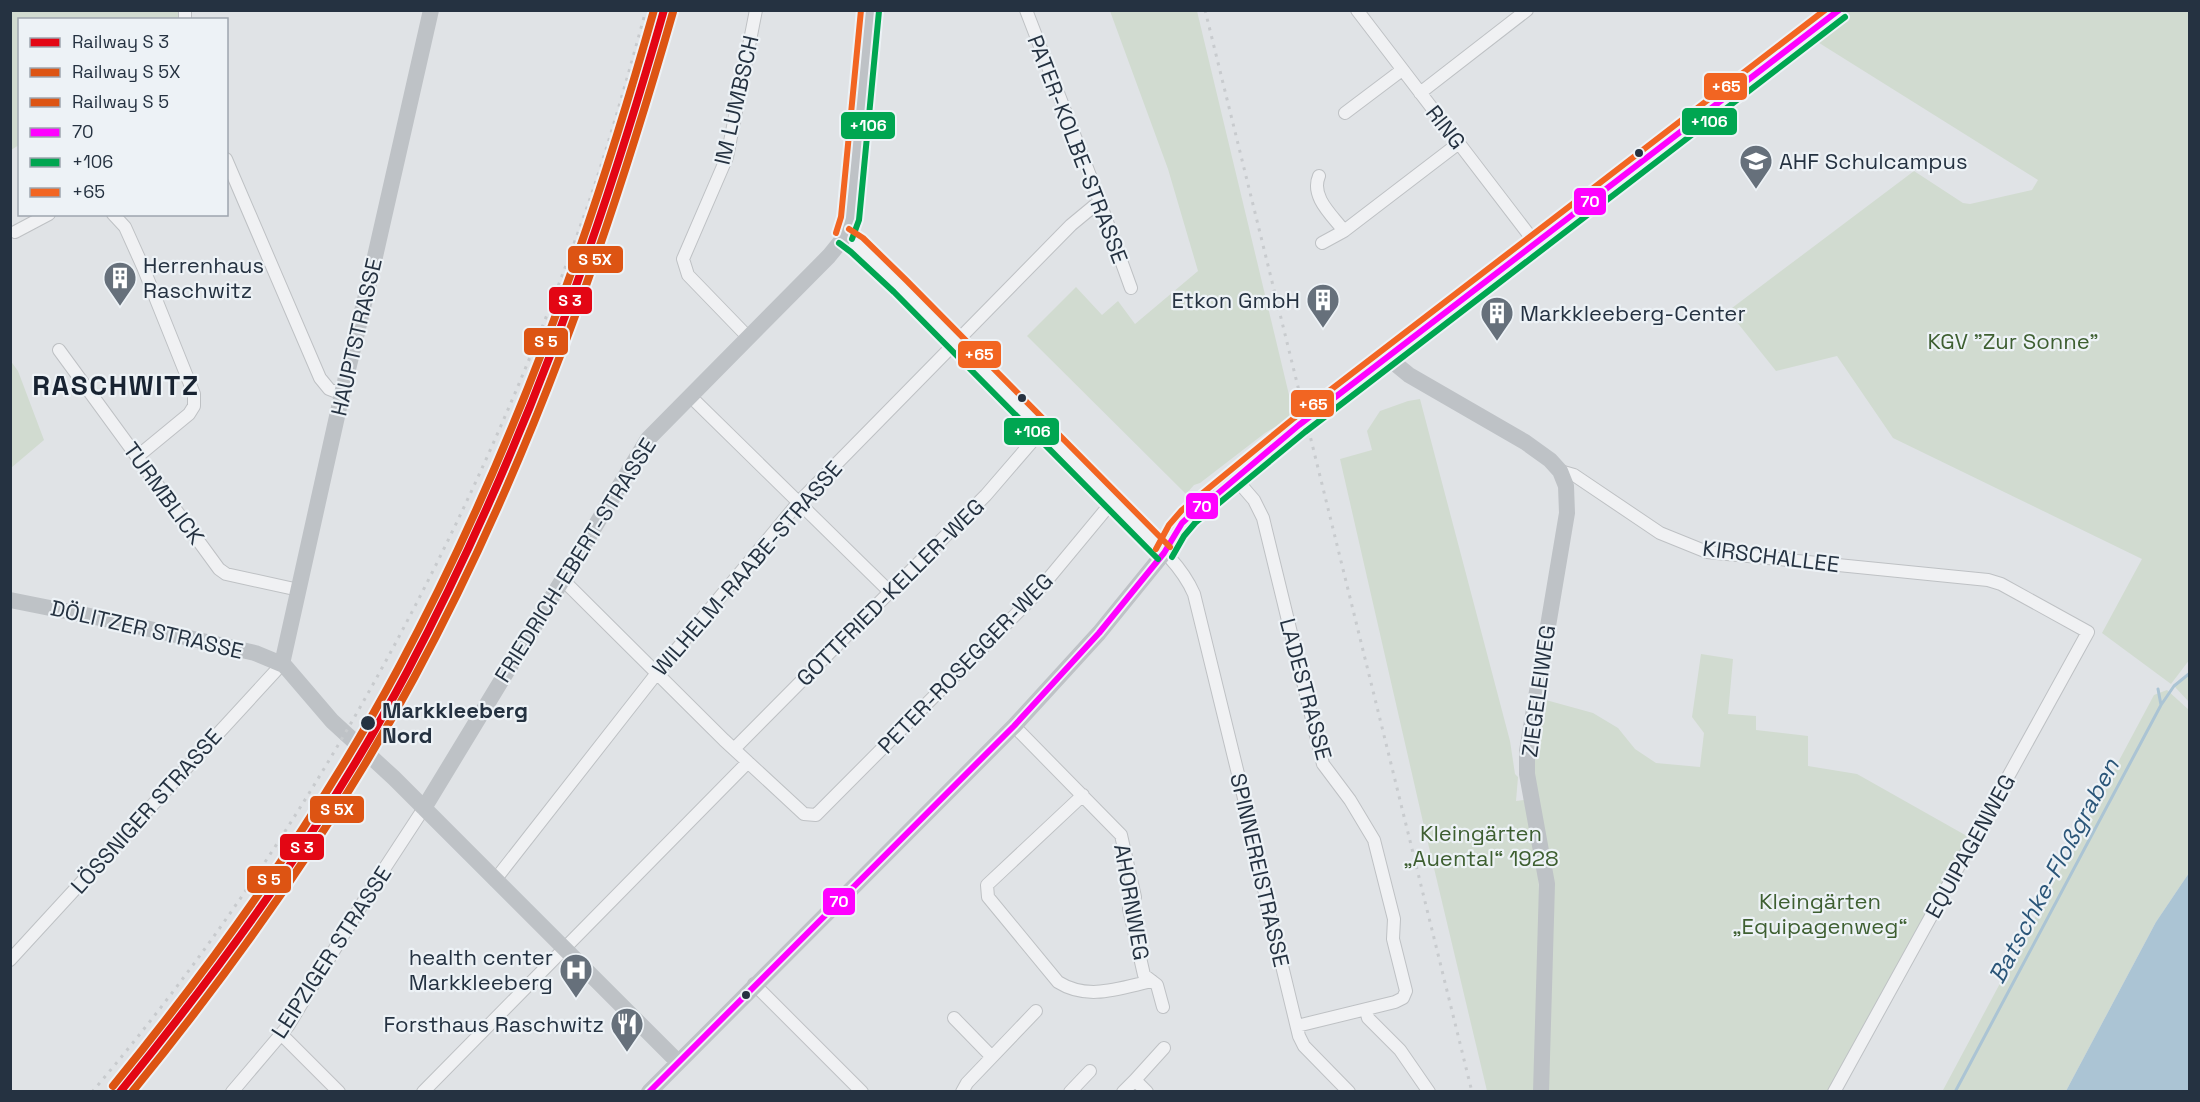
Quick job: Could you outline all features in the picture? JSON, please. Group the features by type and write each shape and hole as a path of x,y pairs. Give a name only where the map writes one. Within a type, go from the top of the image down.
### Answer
{"main road":[{"name":"HAUPTSTRASSE","path":"282,664 430,10"},
{"name":"FRIEDRICH-EBERT-STRASSE","path":"424,808 641,449 654,432 829,256 844,236 850,219 870,10"},
{"path":"649,1092 677,1061 1014,726 1099,633 1164,553 1189,532 1205,512 1209,501 1234,478 1319,409 1840,10"},
{"name":"KIRSCHALLEE","path":"1387,357 1409,375 1526,442 1550,460 1560,471"},
{"name":"ZIEGELEIWEG","path":"1541,1092 1547,884 1527,774 1527,751 1567,513 1566,486 1560,471"},
{"name":"DÖLITZER STRASSE","path":"10,600 255,653 282,664"},
{"path":"255,653 277,642 292,625"},
{"path":"282,664 332,721 424,808 677,1061"}],"street":[{"name":"IM LUMBSCH","path":"748,337 688,275 683,259 727,157 756,10"},
{"name":"PATER-KOLBE-STRASSE","path":"1026,10 1131,288"},
{"name":"RING","path":"1357,10 1536,244"},
{"path":"1420,93 1527,10"},
{"path":"1345,113 1402,70"},
{"path":"1322,243 1344,231 1459,143"},
{"path":"228,164 320,378 329,389 342,394"},
{"path":"1319,176 1318,189 1322,204 1344,231"},
{"name":"WILHELM-RAABE-STRASSE","path":"495,880 657,673 798,503 1071,225 1100,201"},
{"path":"15,232 45,216"},
{"path":"115,216 125,227 143,267 194,394 194,406 189,414 138,456"},
{"name":"SPINNEREISTRASSE","path":"844,236 857,245 900,286 1164,553 1189,582 1197,602 1297,1026 1304,1046 1349,1092"},
{"name":"TURMBLICK","path":"59,350 219,569 226,574 299,590"},
{"path":"690,396 890,592"},
{"name":"GOTTFRIED-KELLER-WEG","path":"735,749 986,495 1042,430"},
{"name":"KIRSCHALLEE","path":"1560,471 1574,475 1660,533 1707,552 1988,580 2001,584 2088,632"},
{"name":"LADESTRASSE","path":"1234,478 1254,500 1263,518 1323,765 1350,800 1374,840 1394,919 1393,939 1406,991 1403,998 1366,1010"},
{"name":"PETER-ROSEGGER-WEG","path":"748,762 804,814 816,815 1034,596 1112,502"},
{"path":"423,1092 748,762 562,579"},
{"name":"EQUIPAGENWEG","path":"1834,1092 2088,632"},
{"name":"LÖSSNIGER STRASSE","path":"10,960 282,664"},
{"name":"AHORNWEG","path":"1014,726 1121,835 1135,897 1129,909 1144,975 1157,985 1163,1007"},
{"path":"1083,795 987,885 988,897 1058,982 1068,988 1095,993 1152,981"},
{"name":"LEIPZIGER STRASSE","path":"232,1092 281,1034 424,808"},
{"path":"754,984 862,1092"},
{"path":"1297,1026 1366,1010 1368,1018 1400,1050 1429,1092"},
{"path":"962,1092 967,1083 1036,1011"},
{"path":"954,1018 992,1057"},
{"path":"281,1034 339,1092"},
{"path":"1123,1092 1164,1048"},
{"path":"1070,1092 1090,1071"},
{"path":"1135,1080 1147,1092"}],"green space":[{"path":"10,11 185,11 185,18 18,18 18,146 11,150"},
{"path":"1110,11 1197,11 1290,399 1296,414 1265,433 1200,483 1194,485 1186,494 1027,336 1076,287 1102,315 1118,301 1135,324 1198,271 1168,169"},
{"name":"KGV \"Zur Sonne\"","path":"1840,11 2189,11 2190,659 2171,684 2102,633 2142,559 1893,438 1837,356 1776,371 1728,311 1914,171 1963,203 1970,204 2032,190 2038,180 1808,36"},
{"path":"10,360 18,371 44,440 11,468"},
{"name":"Kleingärten „Auental“ 1928","path":"1420,399 1510,741 1515,774 1518,777 1516,801 1524,800 1538,862 1540,921 1534,1091 1487,1091 1340,459 1372,450 1367,431 1380,411"},
{"name":"Kleingärten „Equipagenweg“","path":"1701,654 1733,659 1728,714 1756,716 1756,730 1808,736 1808,766 1857,774 1974,840 1834,1091 1541,1091 1547,884 1527,751 1535,697 1593,713 1618,728 1635,749 1656,763 1700,767 1704,733 1692,717"},
{"path":"2189,673 2189,702 2174,686"},
{"path":"2167,690 2189,710 2189,873 2156,922 2066,1091 1942,1092 2154,695"}],"water":[{"path":"2189,873 2189,1091 2066,1091 2156,922"}],"waterway":[{"name":"Batschke‐Floßgraben","path":"1955,1092 2161,705 2174,686 2190,673"},
{"path":"2158,689 2161,705"}],"railway":[{"path":"92,1092 172,992 248,888 318,779 383,666 443,550 498,432 548,313 592,193 646,10"},
{"path":"1205,10 1472,1092"}],"transit line":[{"path":"113,1086 229,936 301,832 367,724 439,590 476,510 544,347 603,180 654,10"},
{"path":"120,1092 237,941 309,836 376,728 448,592 521,430 553,348 612,181 664,10"},
{"name":"+65","path":"836,233 841,217 861,10"},
{"name":"+65","path":"1156,549 1169,525 1182,510 1294,418 1825,10"},
{"name":"70","path":"649,1092 1014,726 1099,633 1164,553 1182,523 1195,511 1299,425 1839,10"},
{"name":"+106","path":"852,239 859,220 879,11"},
{"path":"132,1092 247,943 318,839 384,733 455,598 529,435 562,352 621,183 673,12"},
{"name":"+106","path":"1172,557 1184,536 1195,523 1305,432 1845,17"},
{"name":"+65","path":"849,229 863,238 906,280 1170,547"},
{"name":"+106","path":"839,243 894,292 1158,559"}],"place":[{"name":"AHF Schulcampus","path":"1756,190"},
{"name":"Herrenhaus Raschwitz","path":"120,307"},
{"name":"Etkon GmbH","path":"1323,329"},
{"name":"Markkleeberg-Center","path":"1497,342"},
{"name":"Markkleeberg Nord","path":"368,723"},
{"name":"health center Markkleeberg","path":"576,999"},
{"name":"Forsthaus Raschwitz","path":"627,1053"}],"district":[{"name":"RASCHWITZ","path":"116,385"}]}
